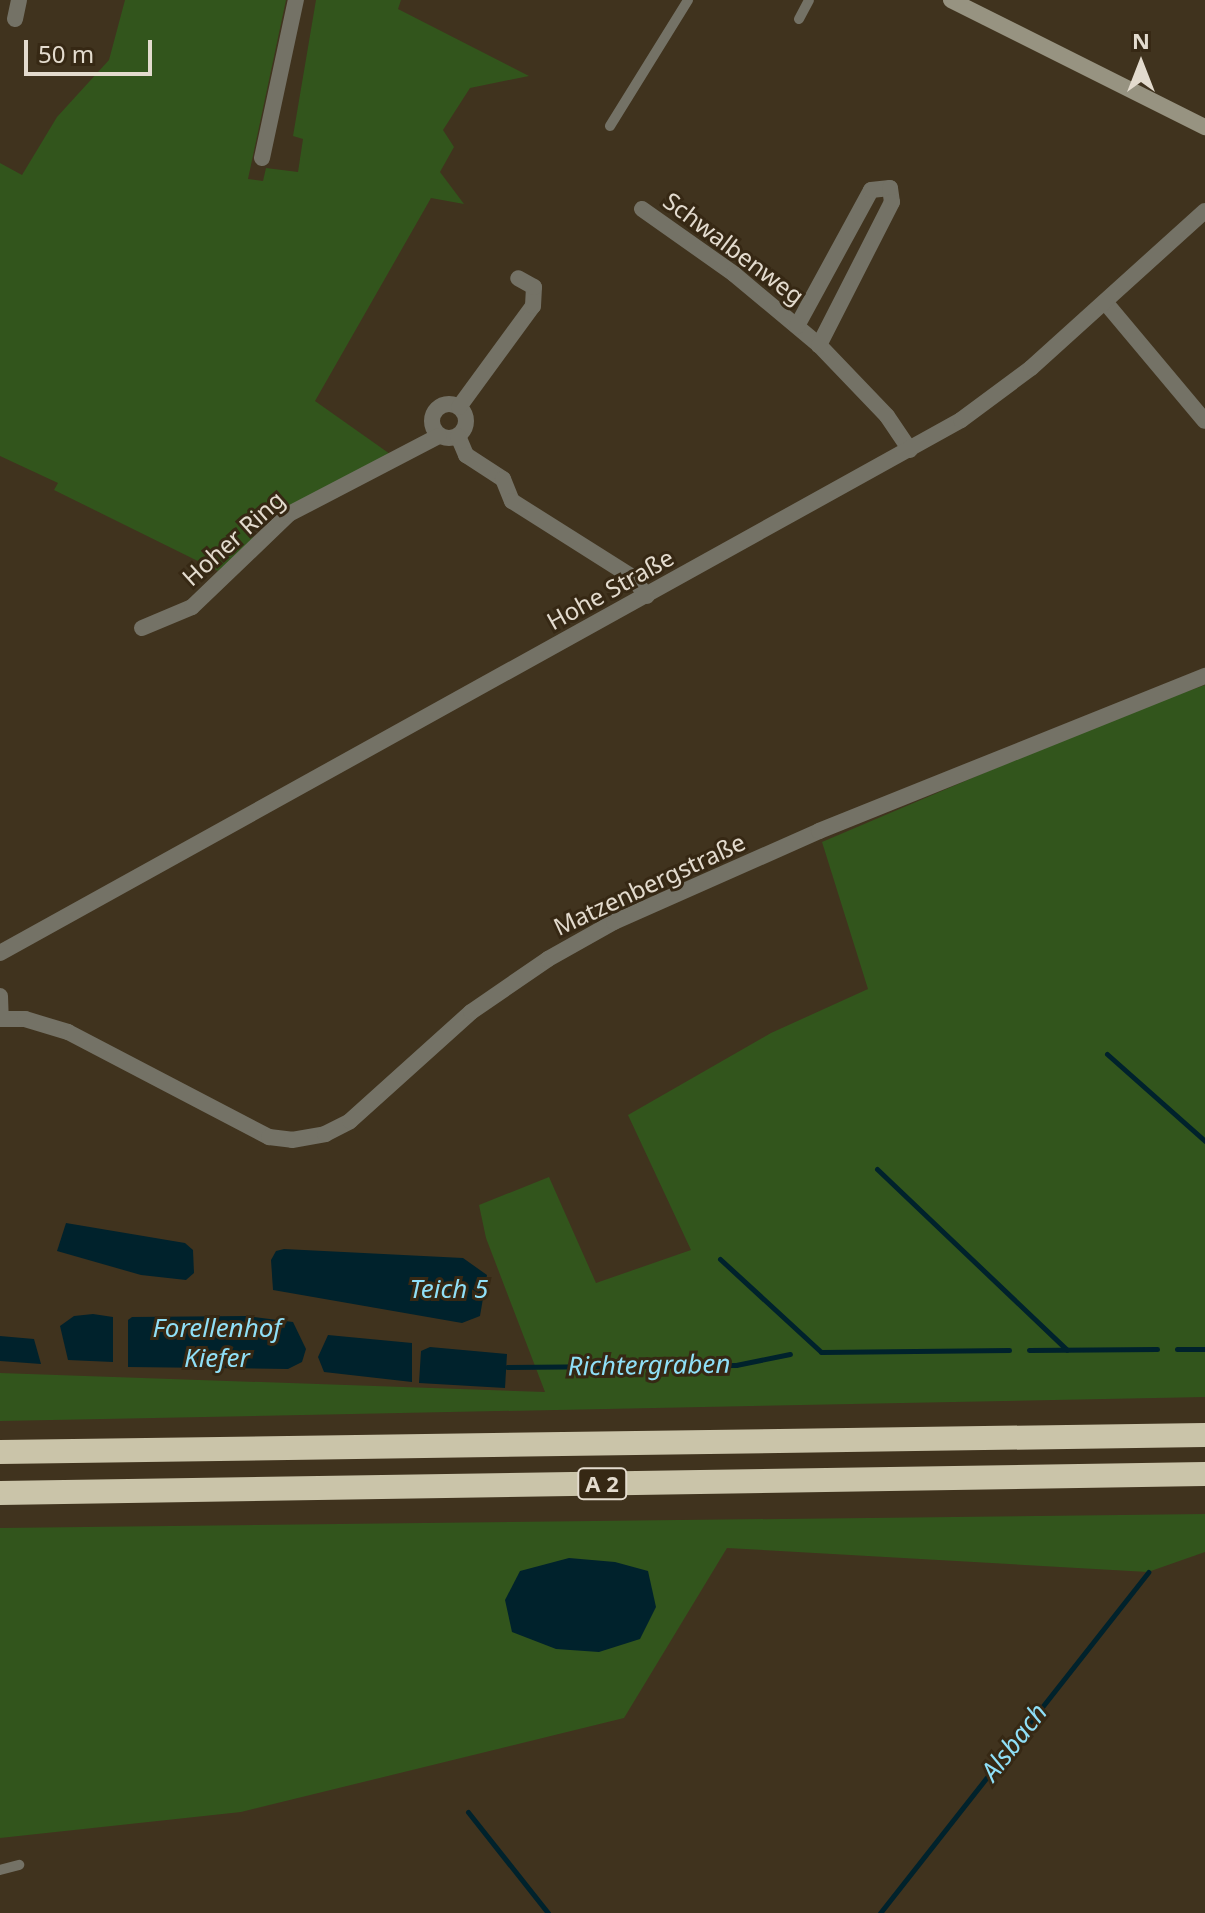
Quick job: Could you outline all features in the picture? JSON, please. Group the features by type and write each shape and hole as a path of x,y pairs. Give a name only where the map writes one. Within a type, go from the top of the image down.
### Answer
{"highway":[{"name":"A 2","path":"0,1452 1205,1435"},
{"name":"A 2","path":"0,1493 1205,1474"}],"main road":[{"path":"951,0 1205,127"}],"street":[{"path":"15,19 19,0"},
{"path":"262,158 296,0"},
{"name":"Schwalbenweg","path":"797,326 871,190 890,188 892,202 819,345"},
{"name":"Schwalbenweg","path":"642,209 819,345 887,416 910,450"},
{"name":"Hohe Straße","path":"0,953 910,450 1000,394 1205,211"},
{"path":"459,407 533,306 534,287 518,278"},
{"path":"1105,302 1205,421"},
{"path":"439,436 432,423 436,409 449,403 459,407 467,419 458,436 466,455 503,479 512,501 632,577 647,596"},
{"name":"Hoher Ring","path":"142,628 192,607 289,514 439,436 458,436"},
{"name":"Matzenbergstraße","path":"0,996 0,1019 33,1021 81,1037 269,1137 292,1140 325,1134 350,1121 471,1012 548,959 614,922 819,831 1205,676"}],"lane":[{"path":"610,126 688,0"},
{"path":"799,19 809,0"},
{"path":"0,1870 19,1865"}],"green space":[{"path":"125,0 286,0 248,179 263,181 266,168 298,172 303,139 293,136 316,0 401,0 398,9 529,76 470,88 443,130 454,147 440,172 464,204 431,198 315,401 390,454 293,506 257,511 252,541 218,571 54,490 58,483 0,456 0,163 22,175 57,117 109,60"},
{"path":"1205,685 1205,1397 0,1421 0,1373 545,1392 486,1238 479,1205 549,1177 596,1283 691,1250 628,1115 771,1033 868,989 822,842 1113,718"},
{"path":"1205,1514 1205,1552 1148,1572 727,1548 624,1718 241,1812 0,1838 0,1528"}],"water":[{"path":"66,1223 185,1243 193,1250 194,1273 186,1280 141,1275 57,1251"},
{"name":"Teich 5","path":"276,1251 463,1258 487,1275 480,1316 462,1323 273,1290 271,1260"},
{"path":"93,1314 113,1317 113,1362 68,1360 60,1326 74,1316"},
{"name":"Forellenhof Kiefer","path":"246,1316 293,1322 306,1349 302,1362 288,1369 128,1367 128,1320 132,1317"},
{"path":"328,1335 412,1343 412,1382 324,1372 318,1357"},
{"path":"0,1336 34,1339 41,1364 0,1361"},
{"path":"430,1347 507,1354 505,1388 419,1383 421,1351"},
{"path":"569,1558 615,1562 648,1571 656,1607 640,1639 599,1652 556,1649 512,1632 505,1600 520,1571"}],"waterway":[{"path":"1107,1054 1205,1141"},
{"path":"877,1169 1067,1350"},
{"name":"Richtergraben","path":"720,1259 821,1352 1009,1350"},
{"name":"Richtergraben","path":"1029,1350 1157,1349"},
{"name":"Richtergraben","path":"1177,1349 1205,1349"},
{"name":"Richtergraben","path":"507,1367 736,1365 790,1354"},
{"name":"Alsbach","path":"880,1913 1148,1572"},
{"path":"468,1812 548,1913"}]}
